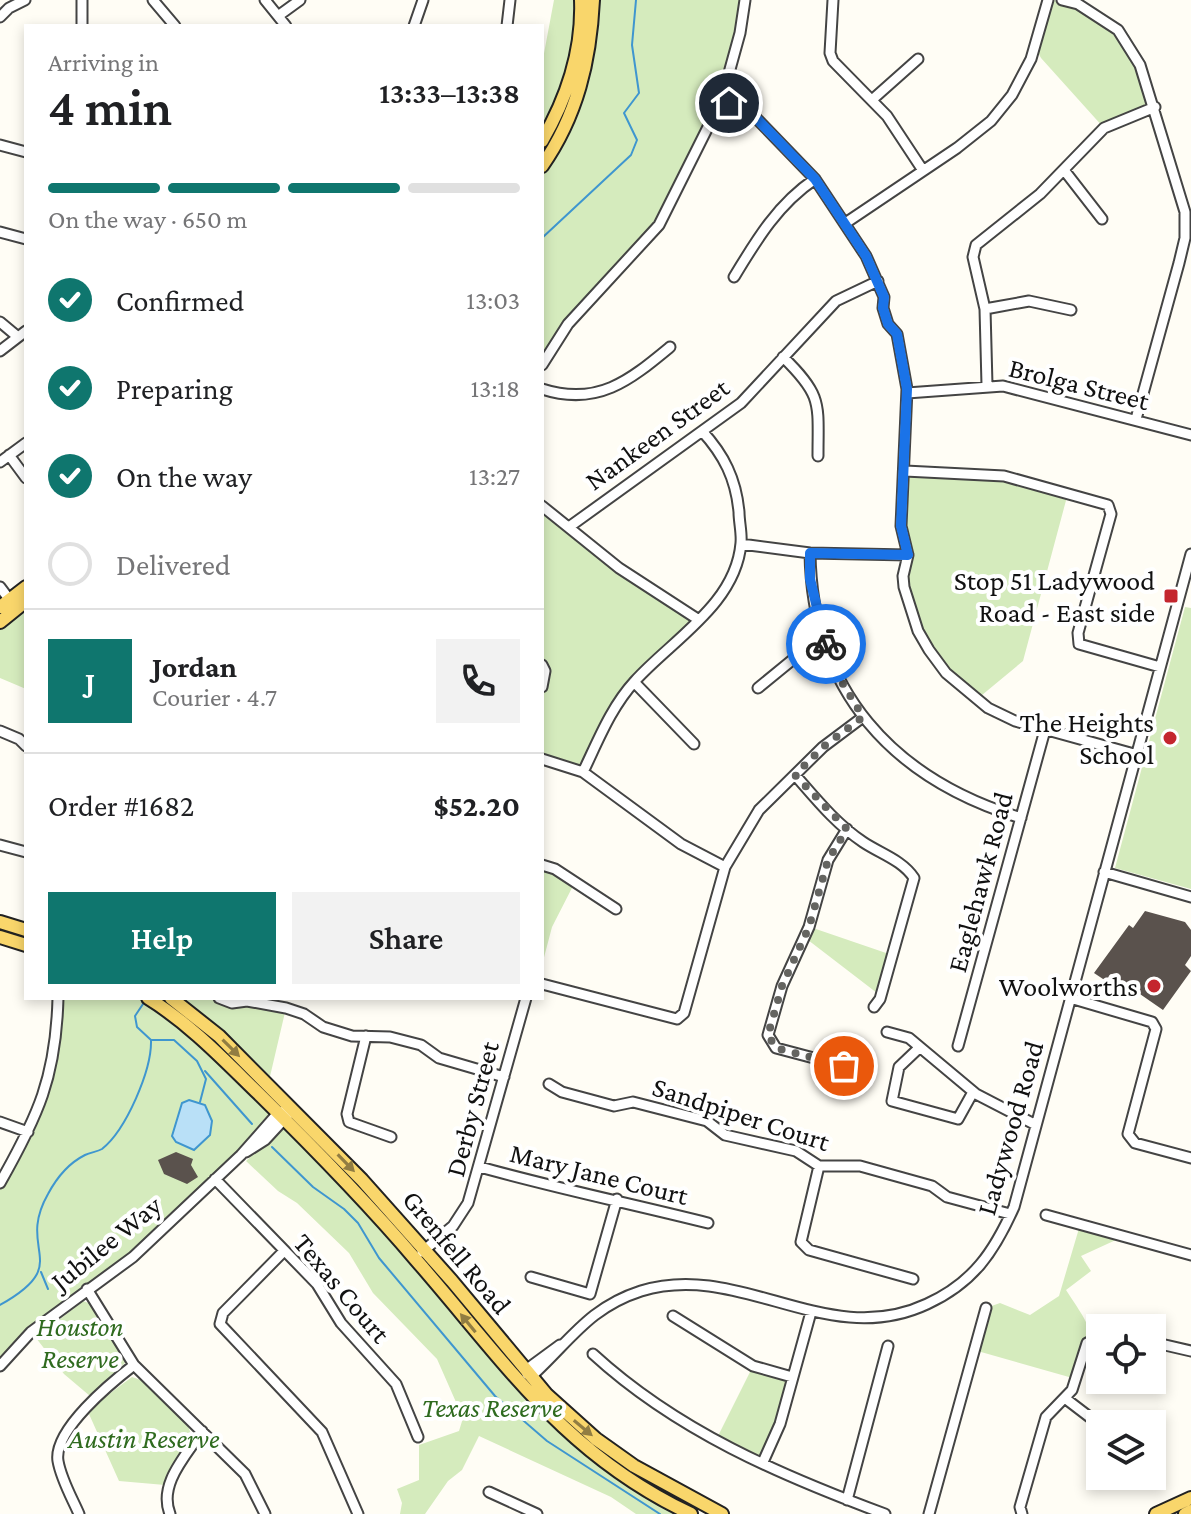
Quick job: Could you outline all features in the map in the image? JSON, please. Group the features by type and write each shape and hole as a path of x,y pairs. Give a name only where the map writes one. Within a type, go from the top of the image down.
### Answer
{"main road":[{"path":"544,138 573,75 582,18 581,0"},
{"path":"544,163 572,114 583,79 593,0"},
{"path":"0,622 13,604"},
{"path":"0,922 24,927"},
{"path":"0,937 24,944"},
{"name":"Grenfell Road","path":"151,1000 199,1036 362,1180 523,1378 594,1454 645,1489 691,1514"},
{"name":"Grenfell Road","path":"174,1000 219,1036 285,1114"},
{"name":"Grenfell Road","path":"523,1378 612,1451 672,1489 722,1514"},
{"path":"1156,1514 1191,1498"},
{"path":"1185,1514 1191,1511"}],"street":[{"path":"0,17 25,0"},
{"path":"79,0 82,24"},
{"path":"153,0 173,24"},
{"path":"265,0 284,24"},
{"path":"278,16 300,0"},
{"path":"415,24 423,0"},
{"path":"507,24 510,0"},
{"path":"724,91 740,33 745,0"},
{"path":"833,0 830,53 833,61 873,99 922,169"},
{"path":"847,222 991,121 1012,95 1031,59 1048,0"},
{"path":"1062,0 1078,4 1118,30 1140,65 1185,212 1185,238 1136,419"},
{"path":"873,99 918,59"},
{"path":"717,109 711,104 710,96 715,91 724,91 729,103"},
{"path":"544,362 568,324 659,225 717,109 729,103"},
{"path":"729,103 757,119 815,179 847,222 884,297 883,308 888,324 897,334 907,393 901,526 908,555 903,576 910,611 918,631 946,673 988,708 1045,730 1134,754"},
{"path":"987,385 985,309 973,257 976,245 1040,194 1104,128 1155,107"},
{"path":"0,145 24,151"},
{"path":"1064,170 1102,219"},
{"path":"734,277 792,194 815,179"},
{"path":"0,232 24,238"},
{"name":"Nankeen Street","path":"569,527 741,403 836,301 878,281"},
{"path":"985,309 1029,301 1071,310"},
{"path":"0,322 22,334 0,351"},
{"path":"544,389 593,393 622,385 670,347"},
{"path":"783,357 800,373 818,403 818,456"},
{"name":"Brolga Street","path":"907,393 987,385 1017,388 1191,435"},
{"path":"583,772 614,708 634,682 712,607 729,581 741,544 738,504 731,473 717,448 702,431"},
{"path":"0,462 24,444"},
{"path":"9,455 24,475"},
{"path":"905,471 1004,476 1108,505 1111,514 1079,644 1160,667"},
{"path":"544,508 619,568 699,620"},
{"path":"741,544 810,553 908,555"},
{"path":"810,553 810,579 825,642 839,677 863,717 887,744 935,782 979,805 1021,818"},
{"name":"Ladywood Road","path":"523,1378 536,1372 560,1345 610,1303 644,1290 685,1283 722,1287 811,1312 870,1320 905,1314 945,1296 991,1254 1010,1214 1036,1125 1134,754 1191,556"},
{"path":"0,587 13,604"},
{"path":"758,688 791,661 825,642"},
{"path":"634,682 694,744"},
{"path":"544,985 677,1019 684,1013 725,867 759,810 823,747 863,717"},
{"name":"Eaglehawk Road","path":"958,1046 1045,730"},
{"path":"0,731 24,744"},
{"path":"544,760 583,772 681,844 725,867"},
{"path":"795,775 847,829 907,868 914,878 880,999 874,1007"},
{"path":"844,1066 776,1048 768,1035 782,986 809,927 828,860 847,829"},
{"path":"0,845 24,851"},
{"path":"544,866 555,869 616,909"},
{"path":"1104,872 1191,897"},
{"path":"1070,998 1152,1022 1156,1029 1128,1134 1135,1143 1191,1158"},
{"path":"0,1183 28,1132 52,1072 58,1000"},
{"path":"224,1000 286,1008 304,1014 323,1027 352,1036 390,1037 421,1045 439,1058 504,1077"},
{"name":"Derby Street","path":"420,1254 462,1214 480,1167 525,1000"},
{"path":"887,1032 909,1038 973,1092 1036,1125"},
{"path":"366,1036 347,1114 349,1122 391,1137"},
{"path":"919,1048 899,1067 892,1101 958,1119 973,1092"},
{"name":"Sandpiper Court","path":"549,1084 562,1092 614,1106 633,1102 707,1121 725,1135 796,1151 819,1166 860,1166 932,1186 947,1197 1010,1214"},
{"name":"Jubilee Way","path":"0,1366 31,1332 133,1257 241,1155 257,1147 285,1114"},
{"path":"0,1122 28,1132"},
{"path":"819,1166 801,1242 809,1250 913,1279"},
{"name":"Mary Jane Court","path":"480,1167 554,1188 617,1199 708,1223"},
{"name":"Texas Court","path":"215,1179 317,1284 341,1323 396,1384 418,1437"},
{"path":"531,1277 590,1294 617,1199"},
{"path":"1046,1215 1191,1255"},
{"path":"284,1251 223,1313 220,1324 322,1432 358,1514"},
{"path":"87,1289 134,1365 245,1474 265,1514"},
{"path":"929,1514 986,1308"},
{"path":"763,1462 780,1424 811,1312"},
{"path":"673,1316 753,1366 792,1377"},
{"path":"1166,1345 1191,1351"},
{"path":"847,1500 888,1346"},
{"path":"1022,1514 1020,1507 1046,1417 1066,1399 1086,1346"},
{"path":"593,1354 630,1388 715,1442 885,1514"},
{"path":"79,1514 58,1462 61,1442 94,1399 134,1365"},
{"path":"1066,1399 1086,1414"},
{"path":"170,1514 165,1501 168,1484 202,1431"},
{"path":"489,1492 537,1514"}],"green space":[{"path":"554,0 577,0 572,53 544,130 544,53"},
{"path":"593,0 743,0 723,90 659,225 568,324 544,363 544,163 572,114"},
{"path":"1048,0 1084,8 1107,21 1125,38 1136,55 1155,107 1104,128 1041,58 1035,47"},
{"path":"905,471 982,474 1068,493 1023,661 976,700 929,650 904,587 907,562 901,526"},
{"path":"545,509 699,620 634,682 583,772 544,760"},
{"path":"24,603 24,688 0,678 0,622"},
{"name":"The Heights School","path":"1185,607 1191,608 1191,889 1115,868"},
{"path":"544,866 575,882 552,927 544,957"},
{"path":"813,928 889,954 877,993 808,940"},
{"path":"58,1000 149,1000 278,1113 133,1257 81,1293 0,1366 0,1185 42,1103"},
{"path":"173,1000 232,1000 286,1008 268,1085"},
{"name":"Texas Reserve","path":"284,1126 412,1260 515,1386 544,1416 591,1456 686,1514 636,1514 611,1497 479,1436 462,1470 448,1481 425,1514 400,1514 402,1503 397,1489 419,1480 419,1445 459,1431 463,1418 437,1359 373,1293 349,1253 297,1203 278,1191 246,1161"},
{"path":"1080,1225 1118,1239 1081,1256 1091,1271 1066,1290 1086,1323 1086,1353 1076,1379 974,1350 986,1308 1000,1303 1030,1315 1059,1296"},
{"name":"Houston Reserve","path":"83,1301 94,1305 126,1362 90,1396 64,1374 36,1338"},
{"path":"753,1366 792,1377 763,1462 715,1442"},
{"name":"Austin Reserve","path":"132,1377 141,1380 188,1426 191,1434 165,1485 119,1481 89,1414 97,1403"}],"water":[{"path":"189,1100 205,1105 212,1121 210,1135 194,1150 176,1142 172,1136 182,1103"}],"building":[{"path":"1145,911 1185,922 1191,930 1191,956 1185,965 1191,971 1163,1010 1111,974 1106,981 1094,973 1129,925 1133,928"},
{"path":"176,1152 193,1159 191,1165 198,1177 187,1184 164,1174 158,1160"}],"waterway":[{"path":"544,236 631,155 637,140 624,113 639,93 632,45 636,0"},
{"path":"0,1305 22,1291 39,1267 37,1230 40,1214 55,1183 74,1162 102,1149 111,1140 136,1099 150,1053 151,1040 137,1027 135,1016 145,1001"},
{"path":"151,1040 174,1040 197,1061 206,1079 200,1102"},
{"path":"205,1071 252,1124"},
{"path":"272,1147 313,1187 358,1223 379,1258 495,1396 547,1441 660,1514"},
{"path":"41,1272 48,1289"}],"way so far":[{"path":"826,644 839,677 863,717 823,747 795,775 833,818 847,829 828,860 809,927 782,986 768,1035 776,1048 844,1066"}],"place":[{"name":"Stop 51 Ladywood Road - East side","path":"1171,596"},
{"name":"The Heights School","path":"1170,738"},
{"name":"Woolworths","path":"1154,986"}],"route":[{"path":"729,103 757,119 787,147 847,222 884,297 883,308 888,324 897,334 901,353 907,407 901,526 908,555 810,553 810,579 826,644"}]}
